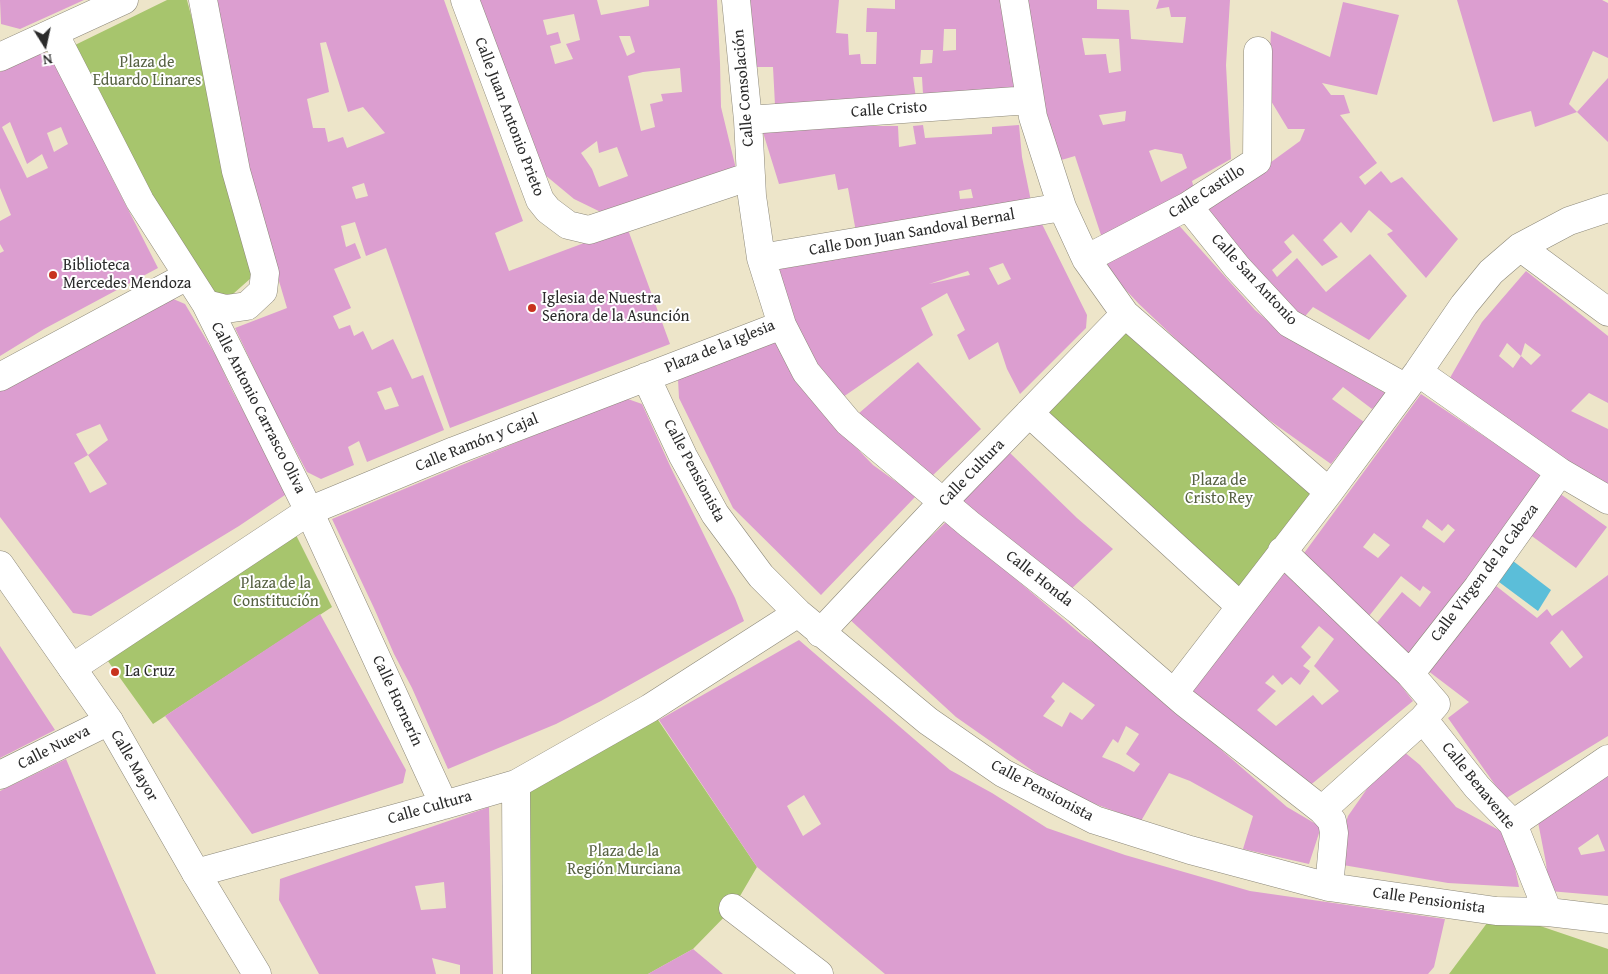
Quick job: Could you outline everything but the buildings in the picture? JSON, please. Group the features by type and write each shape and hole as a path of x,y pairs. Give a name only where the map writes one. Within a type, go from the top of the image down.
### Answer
{"street":[{"path":"1,54 54,33 124,0"},
{"path":"54,33 140,201 206,304 226,309 247,306 264,290 265,273 236,171 203,0"},
{"name":"Calle Juan Antonio Prieto","path":"465,0 540,200 548,210 568,225 589,230 750,176"},
{"name":"Calle Consolación","path":"736,0 748,120 750,176"},
{"path":"1014,0 1033,118 1062,207 1086,259 1125,314 1329,492"},
{"name":"Calle Castillo","path":"1086,259 1188,206 1257,161 1258,51"},
{"name":"Calle Cristo","path":"748,120 1030,100"},
{"name":"Plaza de la Iglesia","path":"646,377 782,325 761,258 750,176"},
{"name":"Calle San Antonio","path":"1188,206 1237,268 1289,324 1412,380 1608,500"},
{"name":"Calle Don Juan Sandoval Bernal","path":"761,258 1062,207"},
{"path":"1174,693 1329,492 1412,380 1464,305 1491,272 1520,247 1570,221 1608,208"},
{"path":"1520,247 1608,312"},
{"path":"0,377 187,276"},
{"name":"Calle Antonio Carrasco Oliva","path":"206,304 309,511"},
{"name":"Calle Cultura","path":"820,633 943,502 1125,314"},
{"name":"Calle Honda","path":"782,325 806,372 848,422 943,502 1080,611 1174,693 1322,810 1332,821 1334,833 1329,887"},
{"name":"Calle Ramón y Cajal","path":"309,511 454,451 646,377"},
{"name":"Calle Pensionista","path":"646,377 683,456 715,514 761,576 820,633 928,721 996,768 1095,820 1190,850 1329,887 1496,912 1548,912 1608,919"},
{"path":"1030,413 1240,606"},
{"name":"Calle Virgen de la Cabeza","path":"1410,674 1478,587 1560,472"},
{"path":"72,668 309,511"},
{"name":"Calle Hornerín","path":"309,511 444,805"},
{"name":"Calle Benavente","path":"1282,551 1410,674 1429,711 1476,787 1513,824 1548,912"},
{"name":"Calle Mayor","path":"0,565 108,721 257,974"},
{"name":"Calle Cultura","path":"196,873 516,784 650,708 798,613"},
{"path":"1322,810 1429,711"},
{"name":"Calle Nueva","path":"0,775 108,721"},
{"path":"1513,824 1608,759"},
{"path":"516,784 517,974"},
{"path":"733,908 819,974"}],"green space":[{"name":"Plaza de Eduardo Linares","path":"167,0 187,0 250,237 251,278 233,294 214,295 174,235 104,110 73,46"},
{"name":"Plaza de Cristo Rey","path":"1125,314 1329,492 1240,606 1029,413"},
{"name":"Plaza de la Constitución","path":"294,531 332,607 153,724 105,657"},
{"name":"Plaza de la Región Murciana","path":"650,708 757,867 733,908 693,949 648,974 517,974 516,784"},
{"path":"1496,911 1608,949 1608,974 1449,974"}],"water":[{"path":"1513,561 1551,590 1538,611 1499,582"}],"place":[{"name":"Biblioteca Mercedes Mendoza","path":"53,275"},
{"name":"Iglesia de Nuestra Señora de la Asunción","path":"532,308"},
{"name":"La Cruz","path":"115,672"}]}
